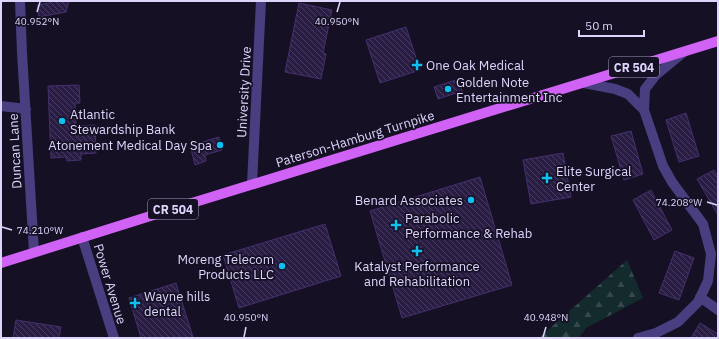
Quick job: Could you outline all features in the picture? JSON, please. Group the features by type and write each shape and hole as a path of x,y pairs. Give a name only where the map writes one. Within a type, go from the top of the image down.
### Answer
{"main road":[{"name":"Paterson-Hamburg Turnpike","path":"1,263 252,184 718,41"}],"street":[{"name":"Duncan Lane","path":"20,1 34,252"},
{"name":"University Drive","path":"252,184 261,1"},
{"path":"638,338 656,333 678,322 698,302 708,281 711,254 703,224 672,182 663,166 644,110 644,89 656,75 684,52"},
{"path":"584,82 615,89 628,94 644,110"},
{"path":"1,106 26,109"},
{"name":"Power Avenue","path":"82,238 114,338"},
{"path":"700,297 718,310"}],"green space":[{"path":"627,260 643,298 586,328 579,338 539,338"}],"building":[{"path":"51,1 69,1 66,12 39,17 37,5 50,3"},
{"path":"299,3 332,10 323,53 326,54 321,79 285,72"},
{"path":"406,27 420,70 380,83 366,40"},
{"name":"Golden Note Entertainment Inc","path":"459,79 462,91 438,99 434,87"},
{"name":"Atlantic Stewardship Bank","path":"79,85 80,103 75,103 76,126 95,125 96,153 81,154 81,160 67,161 66,157 51,158 48,86"},
{"path":"686,113 699,156 679,162 666,120"},
{"path":"631,131 643,174 624,180 611,136"},
{"path":"219,137 222,150 205,155 206,161 195,165 191,149 201,147 199,143"},
{"name":"Elite Surgical Center","path":"563,153 571,197 531,204 523,160"},
{"path":"714,170 718,176 718,215 697,179"},
{"path":"480,177 512,285 402,318 370,211"},
{"path":"651,190 672,230 654,240 633,200"},
{"name":"Moreng Telecom Products LLC","path":"325,224 341,276 239,308 223,255"},
{"path":"675,251 694,258 679,300 659,293"},
{"path":"176,283 193,337 141,338 129,298"},
{"path":"16,320 61,327 59,338 13,338"},
{"path":"700,323 718,334 718,338 691,338"}],"place":[{"name":"One Oak Medical","path":"417,65"},
{"name":"Golden Note Entertainment Inc","path":"448,89"},
{"name":"Atlantic Stewardship Bank","path":"62,121"},
{"name":"Atonement Medical Day Spa","path":"220,145"},
{"name":"Elite Surgical Center","path":"547,178"},
{"name":"Benard Associates","path":"471,200"},
{"name":"Parabolic Performance & Rehab","path":"396,225"},
{"name":"Katalyst Performance and Rehabilitation","path":"417,251"},
{"name":"Moreng Telecom Products LLC","path":"282,266"},
{"name":"Wayne hills dental","path":"135,303"}]}
